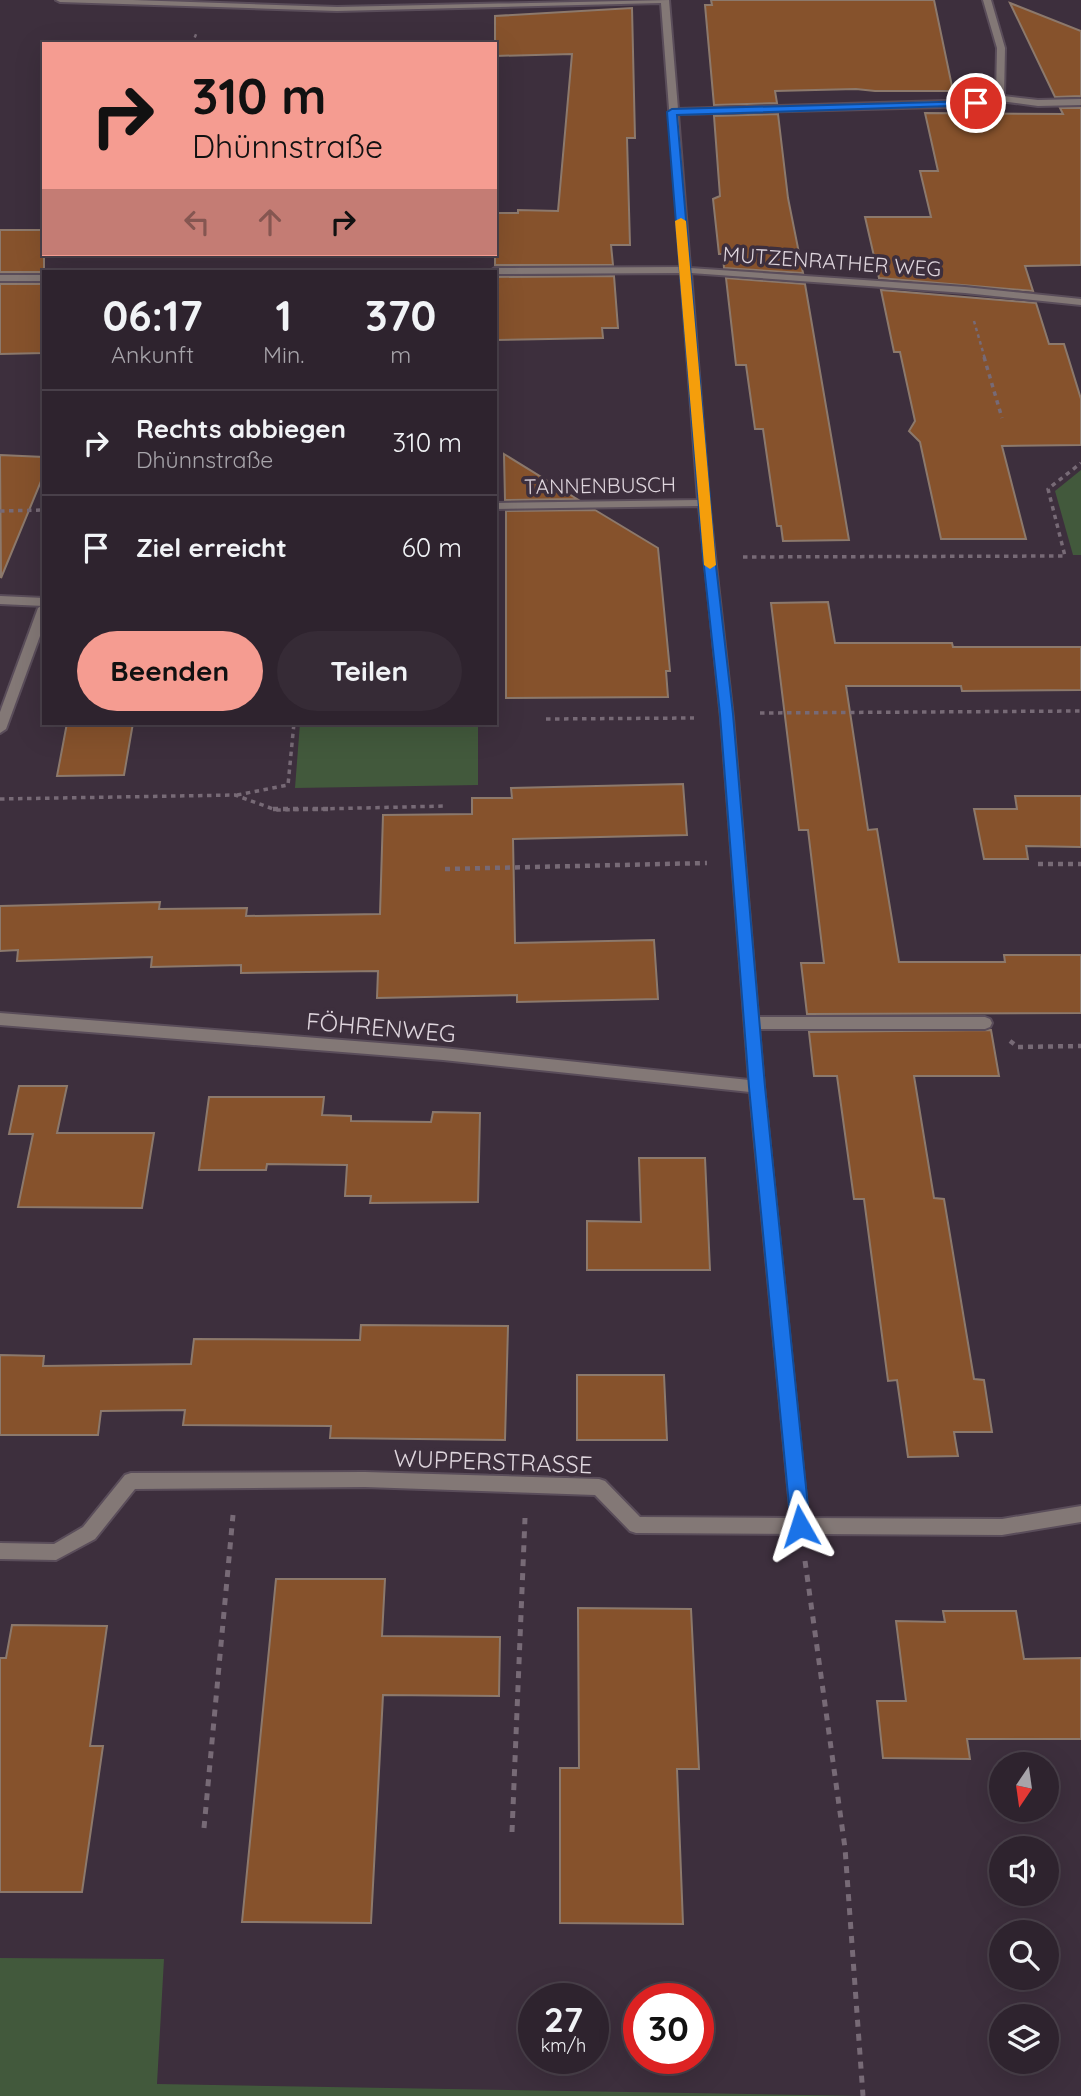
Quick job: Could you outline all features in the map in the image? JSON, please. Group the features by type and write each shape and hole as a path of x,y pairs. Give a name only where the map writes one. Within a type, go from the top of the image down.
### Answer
{"street":[{"path":"60,0 337,9 665,1 704,503 727,716 757,1087 800,1526"},
{"path":"986,0 1001,37 1003,66 1000,98"},
{"path":"672,112 976,103 1000,98 1038,103 1081,102"},
{"name":"MUTZENRATHER WEG","path":"497,271 684,270 965,290 1081,302"},
{"path":"0,278 42,278"},
{"name":"TANNENBUSCH","path":"497,506 704,503"},
{"path":"0,600 42,602"},
{"path":"0,729 42,614"},
{"name":"FÖHRENWEG","path":"0,1019 443,1054 757,1087"},
{"path":"753,1023 985,1023"},
{"name":"WUPPERSTRASSE","path":"0,1551 56,1552 89,1533 131,1481 237,1479 527,1482 599,1486 636,1525 1002,1527 1081,1514"}],"path":[{"path":"965,290 1002,418"},
{"path":"709,557 1065,556 1048,489 1081,463"},
{"path":"0,511 42,510"},
{"path":"546,719 1081,711"},
{"path":"0,799 235,795 288,785 294,725"},
{"path":"235,795 276,810 446,807"},
{"path":"445,869 739,863"},
{"path":"1038,864 1081,864"},
{"path":"985,1023 1018,1047 1081,1046"},
{"path":"204,1828 237,1479"},
{"path":"512,1832 527,1482"},
{"path":"800,1526 845,1848 863,2096"}],"green space":[{"path":"1081,470 1081,555 1073,555 1055,491"},
{"path":"300,725 478,725 478,785 295,788"},
{"path":"0,1958 164,1959 157,2084 863,2096 0,2096"}],"building":[{"path":"711,0 934,0 953,91 775,91 777,103 714,105 705,5 712,5"},
{"path":"1010,3 1081,31 1081,96 1055,97"},
{"path":"632,8 635,138 627,138 630,245 611,245 613,265 495,265 497,213 518,213 518,210 558,211 572,54 497,56 495,16"},
{"path":"1060,108 1081,108 1081,265 1025,266 1033,291 879,278 865,217 931,217 920,171 938,171 925,113 1063,114"},
{"path":"778,114 788,198 803,273 724,268 723,254 719,254 713,199 720,196 714,116"},
{"path":"0,230 42,230 42,272 0,272"},
{"path":"614,276 618,328 602,328 603,338 497,340 497,277"},
{"path":"726,278 805,284 849,540 783,541 781,526 777,526 763,429 755,429 746,365 736,365"},
{"path":"0,284 42,284 42,353 0,354"},
{"path":"881,290 1036,303 1049,344 1064,344 1081,399 1081,445 1002,446 1026,539 941,539 920,442 909,431 915,421 900,352 894,352"},
{"path":"504,454 577,499 505,500"},
{"path":"0,455 42,457 42,479 1,578"},
{"path":"595,510 658,548 670,671 666,671 668,697 506,698 506,511"},
{"path":"828,602 835,643 1081,647 1081,690 962,691 961,686 846,686 868,830 877,829 899,962 1005,962 1004,955 1081,955 1081,1013 807,1014 801,963 824,963 808,830 799,830 771,603"},
{"path":"67,725 133,725 124,775 57,776"},
{"path":"683,784 687,835 513,839 515,943 654,940 658,999 517,1002 517,995 377,998 378,971 241,973 241,965 151,967 152,957 17,961 18,950 0,951 0,906 160,902 159,909 247,908 246,916 380,914 383,815 472,814 472,798 512,798 511,788"},
{"path":"1015,796 1081,796 1081,847 1026,846 1028,859 984,859 974,809 1017,809"},
{"path":"991,1030 999,1076 914,1076 934,1198 944,1199 974,1379 984,1380 992,1432 954,1432 958,1456 908,1457 897,1380 888,1381 864,1199 854,1199 837,1076 814,1076 809,1032"},
{"path":"19,1086 67,1086 57,1133 154,1133 142,1208 18,1207 33,1134 9,1134"},
{"path":"209,1097 324,1097 322,1115 351,1116 351,1121 431,1122 433,1112 480,1113 478,1202 370,1203 371,1196 345,1196 347,1165 267,1164 266,1170 199,1170"},
{"path":"639,1158 705,1158 710,1270 587,1270 587,1221 641,1222"},
{"path":"361,1325 508,1326 505,1440 330,1438 331,1426 183,1425 185,1410 101,1411 98,1435 0,1435 0,1355 44,1356 43,1366 191,1364 194,1339 360,1340"},
{"path":"577,1375 664,1375 667,1440 577,1440"},
{"path":"276,1579 385,1579 382,1636 500,1637 499,1696 383,1695 371,1923 242,1922"},
{"path":"578,1608 691,1609 699,1769 677,1769 683,1924 560,1923 560,1768 579,1768"},
{"path":"943,1611 1016,1611 1024,1659 1081,1658 1081,1739 967,1739 970,1759 883,1758 877,1701 906,1701 896,1621 945,1622"},
{"path":"12,1625 107,1626 90,1746 103,1746 82,1892 0,1892 0,1658 6,1658"}],"slow traffic":[{"path":"681,221 710,565"}],"route":[{"path":"800,1526 757,1087 726,714 709,557 672,112 976,103"}]}
